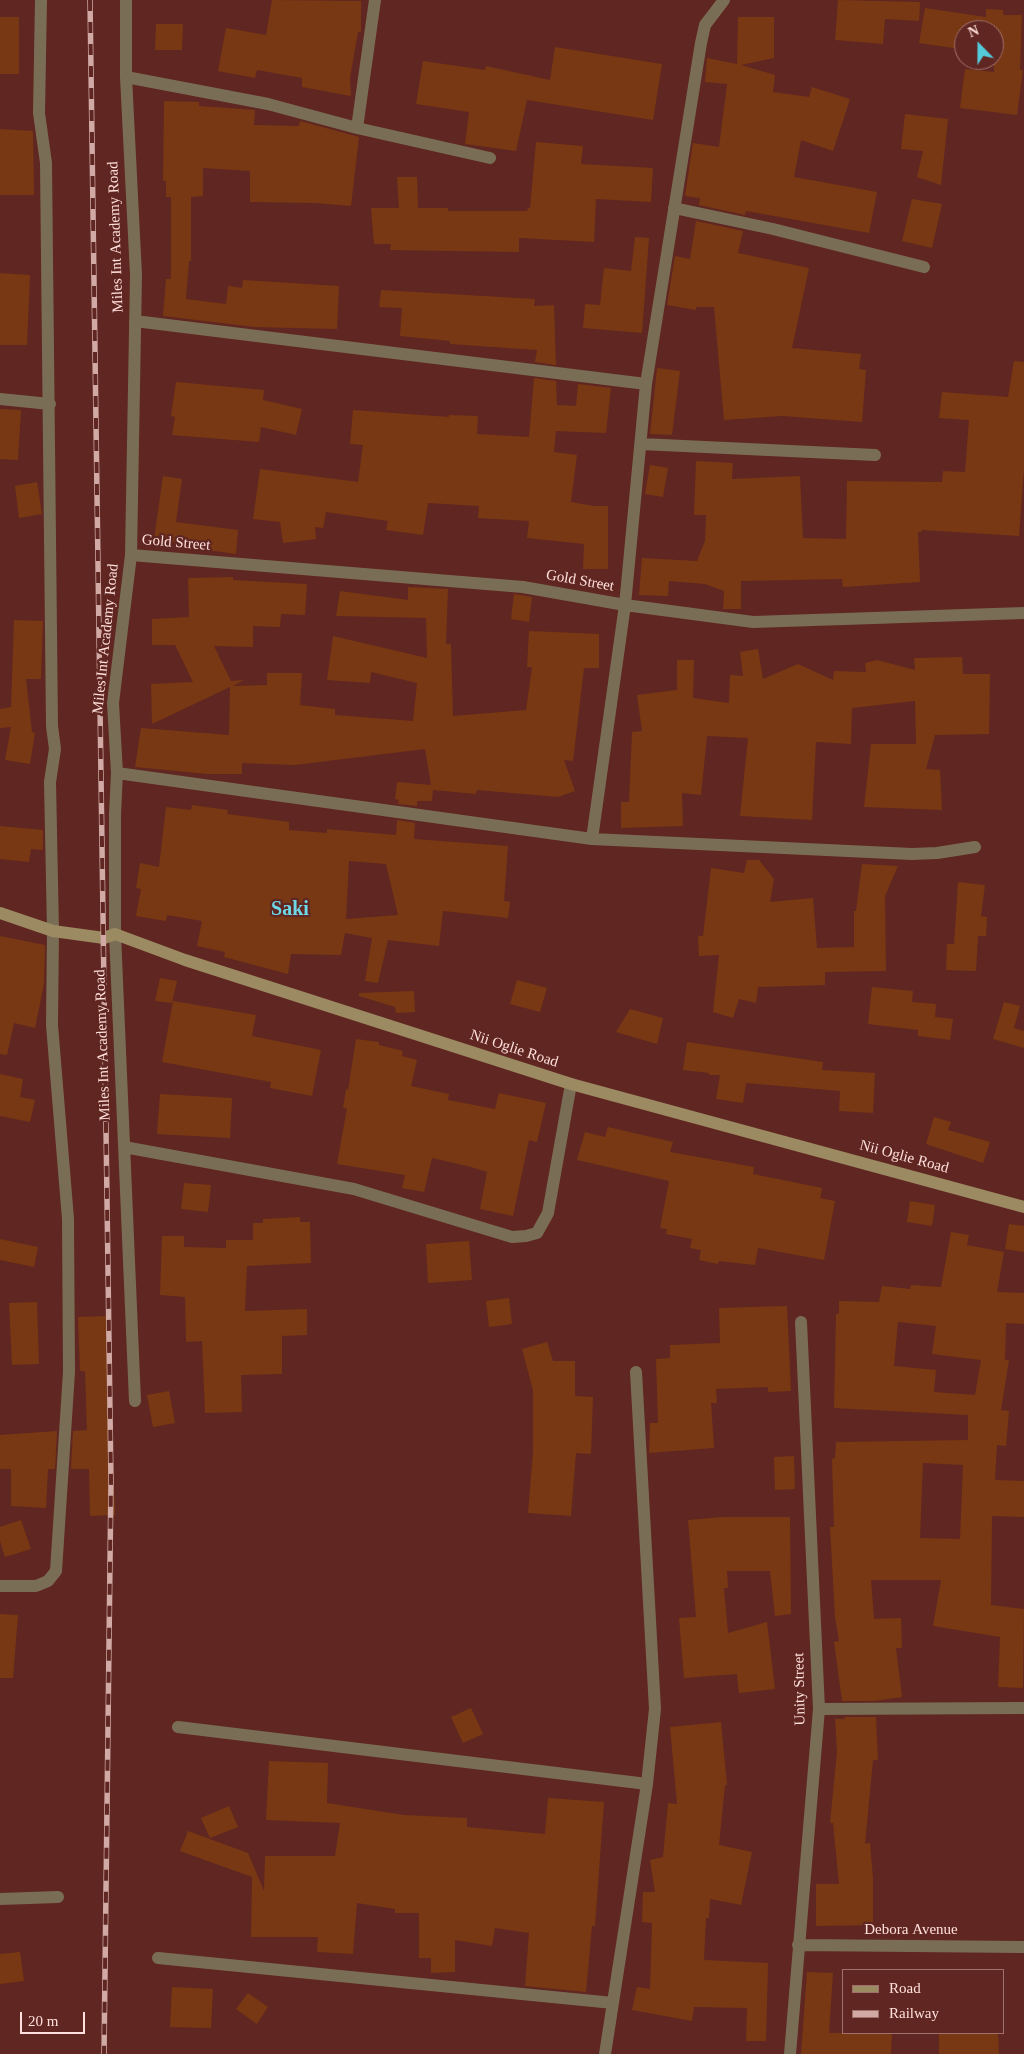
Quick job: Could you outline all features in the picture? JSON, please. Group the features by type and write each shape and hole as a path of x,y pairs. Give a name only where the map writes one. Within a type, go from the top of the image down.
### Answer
{"street":[{"path":"0,1586 36,1586 48,1581 56,1571 70,1372 68,1219 52,1025 53,931 50,782 55,749 52,726 46,162 39,113 41,0"},
{"name":"Miles Int Academy Road","path":"126,0 126,77 136,274 131,555 113,703 117,773 115,934 135,1400"},
{"path":"357,128 375,0"},
{"path":"592,839 625,605 646,384 701,43 705,25 724,0"},
{"path":"126,77 268,104 357,128 490,158"},
{"path":"674,208 773,229 924,267"},
{"path":"135,321 646,384"},
{"path":"0,399 50,404"},
{"path":"641,444 875,455"},
{"name":"Gold Street","path":"131,555 523,587 625,605 754,622 1024,613"},
{"path":"117,773 592,839 912,854 937,854 975,846"},
{"name":"Nii Oglie Road","path":"0,913 53,931 104,938 115,934 185,960 571,1084 1024,1207"},
{"path":"124,1147 354,1189 512,1237 526,1236 537,1233 548,1213 571,1084"},
{"name":"Unity Street","path":"790,2054 819,1709 801,1322"},
{"path":"605,2054 647,1784 655,1709 636,1372"},
{"path":"819,1709 1024,1708"},
{"path":"178,1727 647,1784"},
{"path":"0,1899 58,1897"},
{"name":"Debora Avenue","path":"798,1945 1024,1947"},
{"path":"158,1958 613,2003"}],"building":[{"path":"272,0 361,1 361,32 358,32 350,78 351,96 302,87 302,78 257,70 255,78 218,71 226,28 266,35"},
{"path":"838,0 920,2 919,21 885,19 883,44 835,40"},
{"path":"925,8 986,17 986,9 1003,10 1003,15 1022,15 1020,70 1023,70 1017,115 960,108 965,70 994,72 994,70 1004,70 1004,20 954,20 954,48 919,43"},
{"path":"0,17 19,17 19,74 0,74"},
{"path":"738,17 774,17 774,58 741,65 775,75 773,92 809,97 812,87 850,99 833,151 801,140 794,177 877,192 869,233 746,211 745,215 699,205 700,198 685,196 693,143 719,147 727,84 705,82 707,58 737,64"},
{"path":"156,24 183,24 182,50 155,50"},
{"path":"555,47 662,64 653,120 527,100 516,151 465,144 469,112 416,104 423,61 485,70 486,66 550,80"},
{"path":"164,101 199,102 199,106 255,110 254,125 299,126 300,121 359,137 351,206 315,203 250,202 250,171 203,168 203,196 191,197 191,261 189,261 186,299 226,304 228,286 242,288 243,280 339,286 337,329 254,327 163,316 166,279 171,279 171,197 166,197 166,181 163,181"},
{"path":"905,114 948,119 941,185 917,177 923,151 901,149"},
{"path":"0,129 33,131 34,195 0,195"},
{"path":"536,142 583,146 581,164 653,168 651,202 596,199 594,242 519,238 519,252 390,250 391,244 374,244 371,208 399,208 397,177 417,177 418,208 448,208 448,211 527,211 530,208"},
{"path":"912,199 942,204 932,248 902,241"},
{"path":"696,221 743,231 738,253 809,268 792,348 861,354 859,369 866,370 862,422 782,416 724,420 714,307 696,307 696,310 667,305 675,256 690,259"},
{"path":"635,237 649,238 642,333 583,328 585,304 600,305 604,268 631,271"},
{"path":"0,273 30,275 27,345 0,345"},
{"path":"381,290 535,299 534,306 554,305 556,365 535,362 537,350 450,344 450,341 400,336 402,308 379,307"},
{"path":"1014,361 1024,362 1024,469 1019,536 922,530 918,532 920,582 843,587 842,579 741,581 741,609 723,609 724,591 705,584 669,581 668,596 639,595 642,558 697,561 705,541 706,515 694,515 696,461 733,463 732,479 800,476 803,538 846,539 847,481 942,482 943,471 965,472 969,420 939,418 942,392 1008,397"},
{"path":"657,368 680,371 672,435 650,434"},
{"path":"534,378 556,381 557,405 576,406 578,384 611,388 606,433 556,431 554,452 577,455 571,502 594,506 608,506 608,569 583,569 584,544 527,538 529,521 478,518 479,506 428,503 423,535 386,530 388,521 326,512 323,528 315,527 316,539 283,543 280,522 253,519 260,469 358,482 363,445 350,444 353,410 449,417 449,415 478,416 477,434 529,437"},
{"path":"176,382 264,390 263,400 302,409 296,435 261,427 259,442 172,435 175,417 171,416"},
{"path":"0,409 21,410 18,460 0,459"},
{"path":"650,465 668,468 663,497 645,494"},
{"path":"163,476 182,479 176,522 238,530 236,554 179,546 179,543 154,539"},
{"path":"37,482 42,514 19,518 15,486"},
{"path":"233,577 233,580 307,584 305,615 281,614 280,627 253,626 253,647 214,646 231,681 244,680 233,686 267,685 267,673 302,673 300,705 335,709 335,715 413,721 417,683 371,672 370,683 327,680 333,636 427,658 426,618 336,616 340,591 408,600 408,587 448,589 446,644 451,644 453,716 526,710 532,667 527,667 529,631 599,634 599,668 584,668 573,761 564,760 575,791 558,797 477,790 476,794 433,790 432,801 417,801 417,806 398,804 399,800 395,799 397,782 431,785 425,749 295,765 242,763 242,774 207,774 135,767 141,728 229,735 230,687 152,724 151,684 193,682 175,645 152,645 152,619 189,617 188,578"},
{"path":"514,594 532,597 529,622 511,619"},
{"path":"14,620 43,621 41,679 26,679 32,732 35,733 30,764 5,760 11,727 0,728 0,709 11,707"},
{"path":"758,649 763,679 798,664 833,680 834,671 866,672 865,663 877,660 915,670 914,658 962,657 963,674 990,674 989,734 935,735 926,769 940,770 942,810 864,807 871,744 916,744 915,701 852,708 851,744 816,742 812,820 740,816 748,738 707,736 701,795 682,793 683,826 621,828 621,802 629,802 632,732 642,731 637,695 677,690 677,660 694,660 693,698 729,703 730,675 743,676 740,652"},
{"path":"192,805 228,810 227,814 289,822 289,830 327,833 327,829 396,835 397,820 415,823 414,839 508,846 504,901 510,902 508,918 443,911 439,946 388,940 378,983 365,981 372,938 345,933 341,955 291,954 288,974 224,957 225,952 197,946 202,921 167,915 166,921 136,916 141,889 136,888 140,863 159,867 166,807 191,810","holes":["349,861 386,864 398,915 346,919"]},
{"path":"0,826 43,830 43,850 31,849 29,862 0,859"},
{"path":"747,860 759,860 774,879 770,902 813,898 817,948 854,947 854,911 856,911 862,864 898,866 885,896 886,971 825,972 825,985 758,987 756,1003 739,999 733,1018 713,1012 719,955 699,956 698,936 703,936 711,868 744,873"},
{"path":"958,882 985,885 981,916 987,917 986,936 978,936 976,971 946,970 947,944 954,944"},
{"path":"0,936 45,945 44,984 35,1028 14,1023 7,1055 0,1054"},
{"path":"160,978 177,981 172,1003 155,1001"},
{"path":"517,980 547,988 540,1012 510,1004"},
{"path":"872,987 913,991 912,1002 936,1004 935,1017 953,1019 950,1040 918,1036 918,1030 868,1024"},
{"path":"414,991 415,1012 396,1013 395,1007 359,996 359,993"},
{"path":"173,1001 256,1015 252,1036 321,1050 312,1096 270,1088 271,1082 162,1062"},
{"path":"1004,1002 1020,1006 1014,1028 1024,1031 1024,1048 993,1039"},
{"path":"630,1009 663,1018 657,1044 616,1032"},
{"path":"356,1039 379,1042 379,1045 403,1051 402,1056 417,1060 411,1086 449,1094 448,1100 495,1109 499,1093 546,1103 537,1142 529,1140 513,1216 480,1209 487,1172 471,1167 432,1158 424,1192 402,1188 405,1175 337,1164 347,1108 343,1108 346,1089 348,1090"},
{"path":"687,1042 823,1062 822,1070 875,1073 873,1113 839,1111 840,1091 746,1083 743,1103 716,1099 720,1075 683,1070"},
{"path":"0,1074 23,1079 20,1097 35,1100 30,1122 0,1116"},
{"path":"160,1094 232,1098 230,1138 157,1134"},
{"path":"934,1117 951,1122 948,1130 990,1142 983,1163 926,1144"},
{"path":"608,1127 673,1142 670,1152 754,1167 753,1174 822,1188 820,1198 835,1201 824,1260 758,1248 755,1265 719,1261 718,1264 699,1260 701,1250 690,1248 692,1239 666,1234 667,1229 660,1228 669,1181 577,1160 585,1132 605,1137"},
{"path":"184,1183 211,1185 208,1212 181,1209"},
{"path":"910,1201 935,1205 932,1226 907,1222"},
{"path":"300,1217 300,1222 310,1222 311,1263 247,1266 245,1311 307,1309 307,1335 282,1336 282,1374 241,1375 242,1412 205,1413 202,1341 186,1342 185,1297 160,1295 162,1236 184,1236 184,1247 226,1248 226,1240 253,1240 253,1223 263,1223 263,1219"},
{"path":"1009,1224 1024,1226 1024,1252 1005,1249"},
{"path":"951,1232 969,1235 967,1245 1004,1252 997,1292 1024,1293 1024,1324 1006,1323 1005,1360 1009,1360 1001,1410 1009,1411 1006,1446 997,1445 995,1480 1024,1481 1024,1517 992,1516 991,1605 1024,1609 1023,1688 998,1687 1000,1637 933,1626 941,1580 871,1580 874,1619 901,1618 902,1648 896,1648 902,1697 875,1701 842,1701 834,1642 839,1641 835,1617 830,1527 834,1527 832,1459 835,1458 836,1442 968,1440 968,1415 834,1408 836,1314 839,1314 839,1301 879,1302 882,1286 910,1289 911,1285 941,1287","holes":["898,1322 936,1326 932,1354 981,1360 975,1395 934,1392 936,1370 894,1366","923,1463 963,1465 960,1539 920,1538"]},
{"path":"0,1239 38,1247 34,1267 0,1260"},
{"path":"469,1241 472,1280 428,1283 426,1244"},
{"path":"509,1298 512,1324 489,1327 486,1301"},
{"path":"37,1302 39,1364 12,1365 9,1303"},
{"path":"787,1306 791,1391 768,1392 768,1387 716,1389 717,1403 711,1403 714,1448 649,1453 650,1423 658,1423 656,1359 670,1358 670,1345 720,1343 719,1308"},
{"path":"108,1316 115,1515 90,1516 89,1469 71,1469 73,1431 87,1430 85,1371 80,1371 78,1317"},
{"path":"547,1342 553,1361 575,1361 575,1396 593,1397 591,1454 576,1453 571,1516 528,1513 533,1452 533,1390 522,1349"},
{"path":"169,1391 175,1423 153,1427 147,1395"},
{"path":"57,1431 55,1469 48,1469 46,1508 11,1506 11,1469 0,1469 0,1435"},
{"path":"794,1456 795,1489 775,1490 774,1457"},
{"path":"722,1517 790,1517 791,1614 775,1616 770,1571 727,1571 728,1588 724,1588 728,1633 767,1622 775,1689 739,1693 737,1674 684,1678 679,1618 696,1617 688,1520"},
{"path":"21,1520 31,1549 5,1557 0,1541 0,1527"},
{"path":"0,1614 18,1615 13,1678 0,1678"},
{"path":"471,1708 483,1734 463,1743 451,1717"},
{"path":"845,1717 876,1717 878,1760 873,1760 865,1844 870,1843 873,1878 873,1925 816,1926 816,1884 839,1884 833,1823 830,1823 837,1752 835,1719 845,1719"},
{"path":"721,1722 727,1785 725,1785 719,1845 752,1852 741,1905 710,1899 709,1918 706,1918 704,1960 768,1963 766,2041 746,2041 747,2008 694,2007 692,2021 632,2010 637,1987 650,1989 652,1923 642,1922 643,1892 655,1892 650,1860 663,1857 668,1803 677,1804 670,1727"},
{"path":"269,1761 328,1763 327,1803 404,1815 467,1818 467,1827 545,1834 548,1798 604,1802 595,1926 592,1926 586,1992 525,1986 529,1933 495,1928 492,1946 455,1940 455,1972 431,1973 431,1958 419,1958 419,1913 395,1913 395,1909 357,1903 353,1954 317,1952 318,1937 251,1937 252,1877 180,1851 188,1831 248,1853 264,1891 265,1856 335,1856 340,1823 266,1820"},
{"path":"229,1806 238,1827 210,1838 201,1818"},
{"path":"20,1952 24,1981 0,1984 0,1954"},
{"path":"807,1972 833,1973 829,2033 892,2034 891,2054 801,2054"},
{"path":"172,1987 213,1989 211,2028 170,2027"},
{"path":"248,1993 268,2007 257,2024 236,2009"},
{"path":"939,2034 998,2034 999,2054 939,2054"}],"railway":[{"path":"90,0 111,1481 104,2054"}],"district":[{"name":"Saki","path":"290,910"}]}
